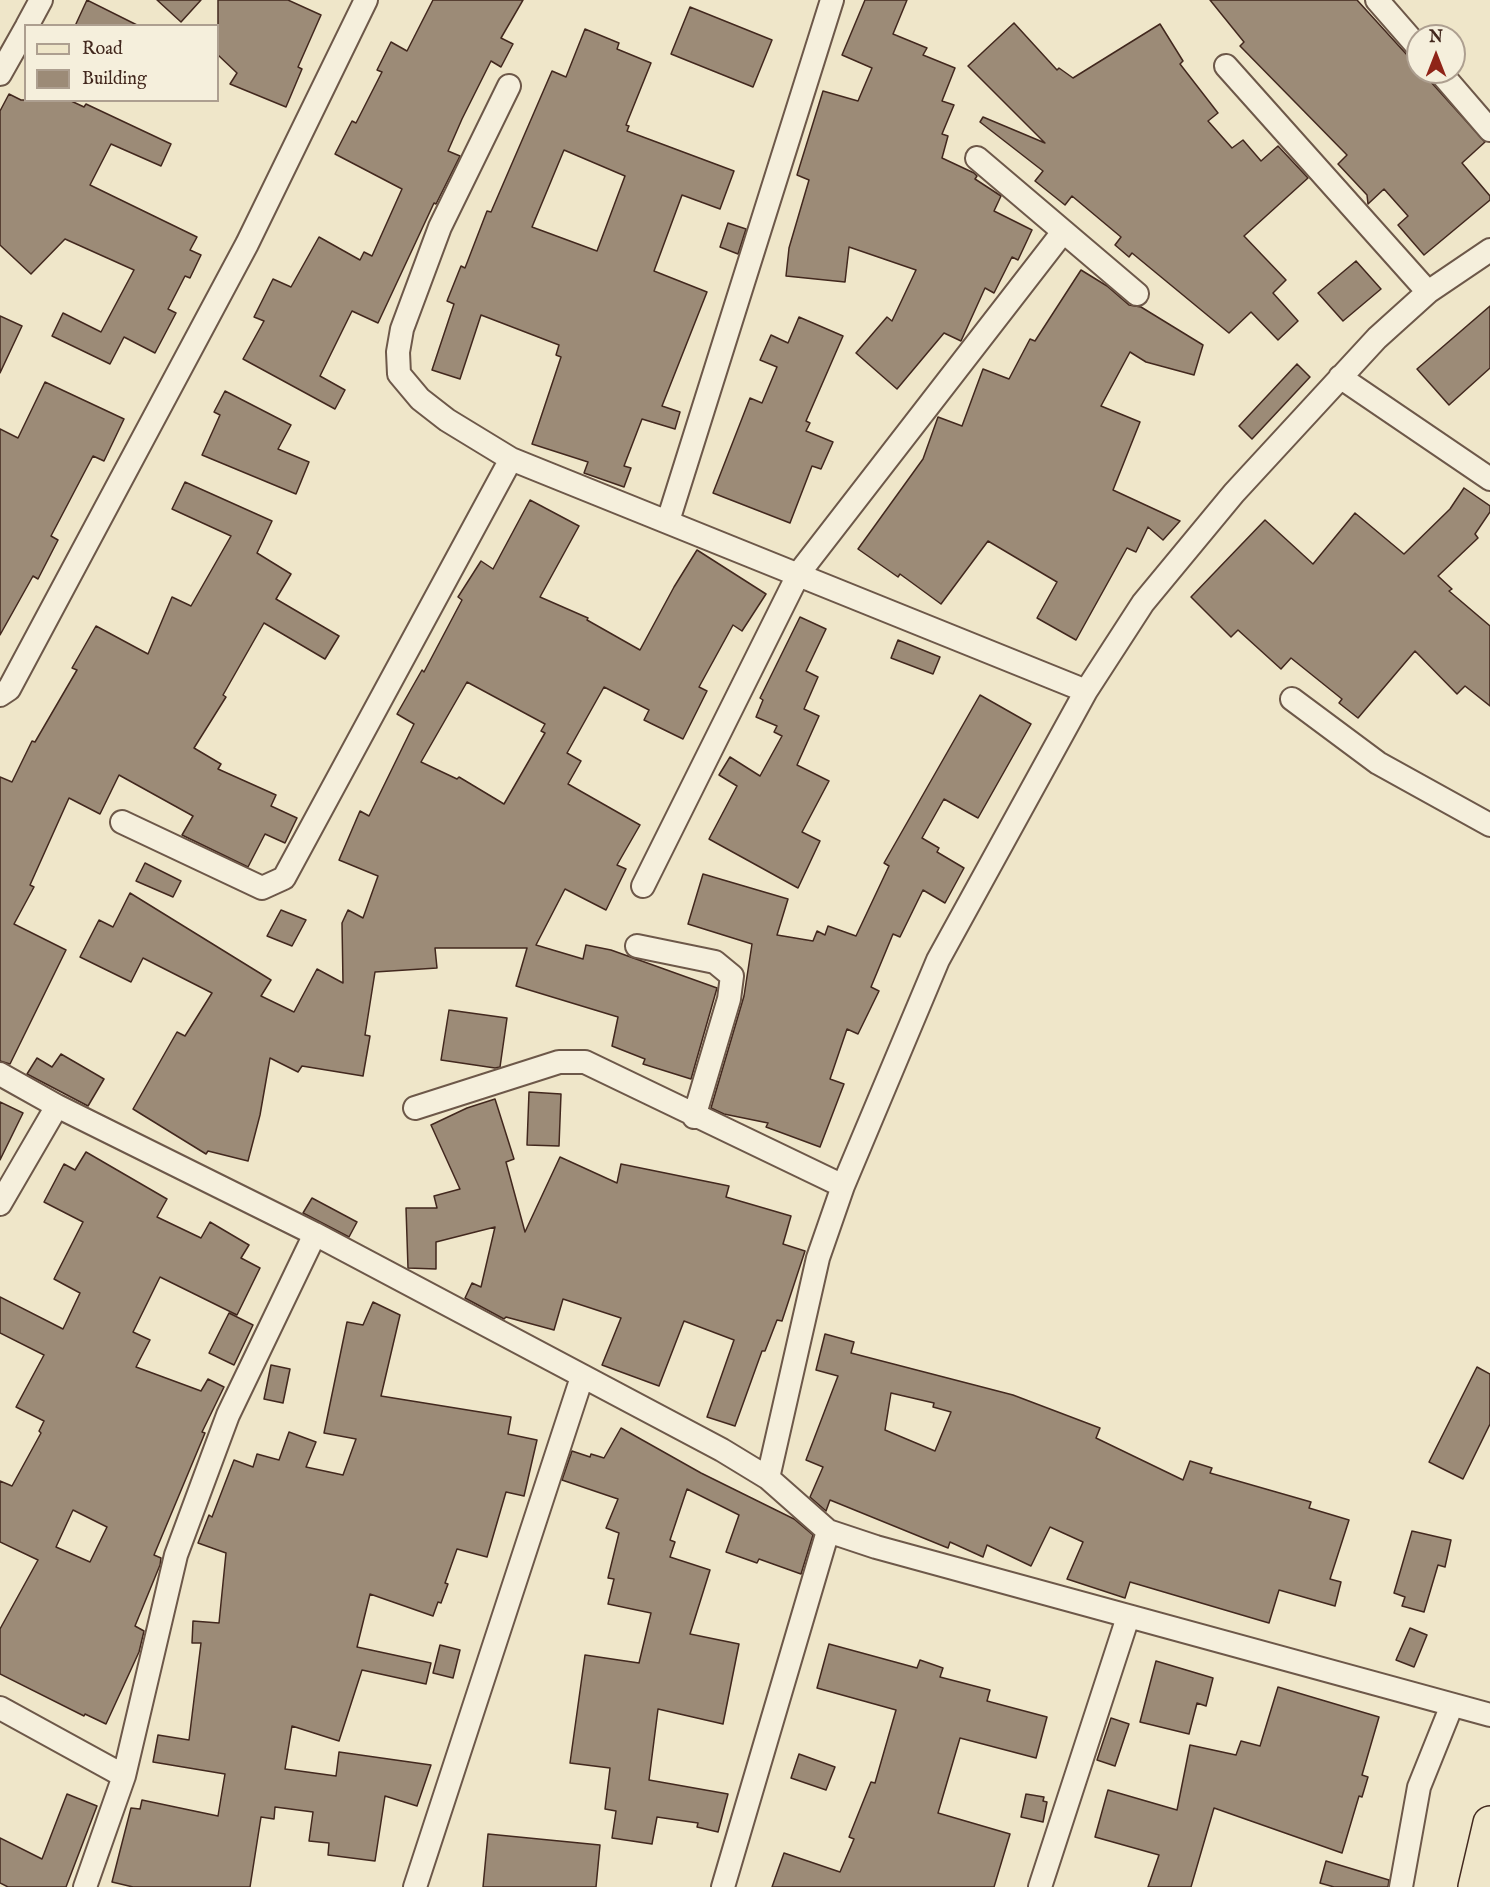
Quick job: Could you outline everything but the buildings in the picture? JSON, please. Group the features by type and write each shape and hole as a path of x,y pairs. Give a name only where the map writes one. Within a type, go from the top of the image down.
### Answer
{"main road":[{"path":"1475,1887 1490,1822"}],"street":[{"path":"28,24 41,0"},
{"path":"0,695 9,689 247,244 366,0"},
{"path":"668,521 832,0"},
{"path":"1377,0 1406,33"},
{"path":"0,74 24,31"},
{"path":"1226,66 1428,292"},
{"path":"1450,84 1490,130"},
{"path":"509,86 440,227 402,329 398,352 399,374 420,399 447,420 511,459 799,573 1086,691"},
{"path":"977,158 1137,294"},
{"path":"643,886 799,573 1063,232"},
{"path":"768,1478 818,1258 843,1186 938,960 1086,691 1143,603 1234,493 1340,377 1377,338 1428,292 1490,250"},
{"path":"1340,377 1490,479"},
{"path":"122,822 261,888 284,878 511,459"},
{"path":"1292,699 1378,763 1490,825"},
{"path":"637,946 715,962 732,976 729,999 694,1117"},
{"path":"415,1108 559,1062 585,1062 694,1117 843,1186"},
{"path":"0,1074 57,1106 315,1234 768,1478 828,1531 887,1550 1128,1617 1490,1715"},
{"path":"0,1204 57,1106"},
{"path":"85,1887 124,1776 176,1555 228,1415 315,1234"},
{"path":"415,1887 582,1377"},
{"path":"723,1887 828,1531"},
{"path":"1040,1887 1128,1617"},
{"path":"1401,1887 1419,1787 1452,1705"},
{"path":"0,1708 124,1776"}]}
